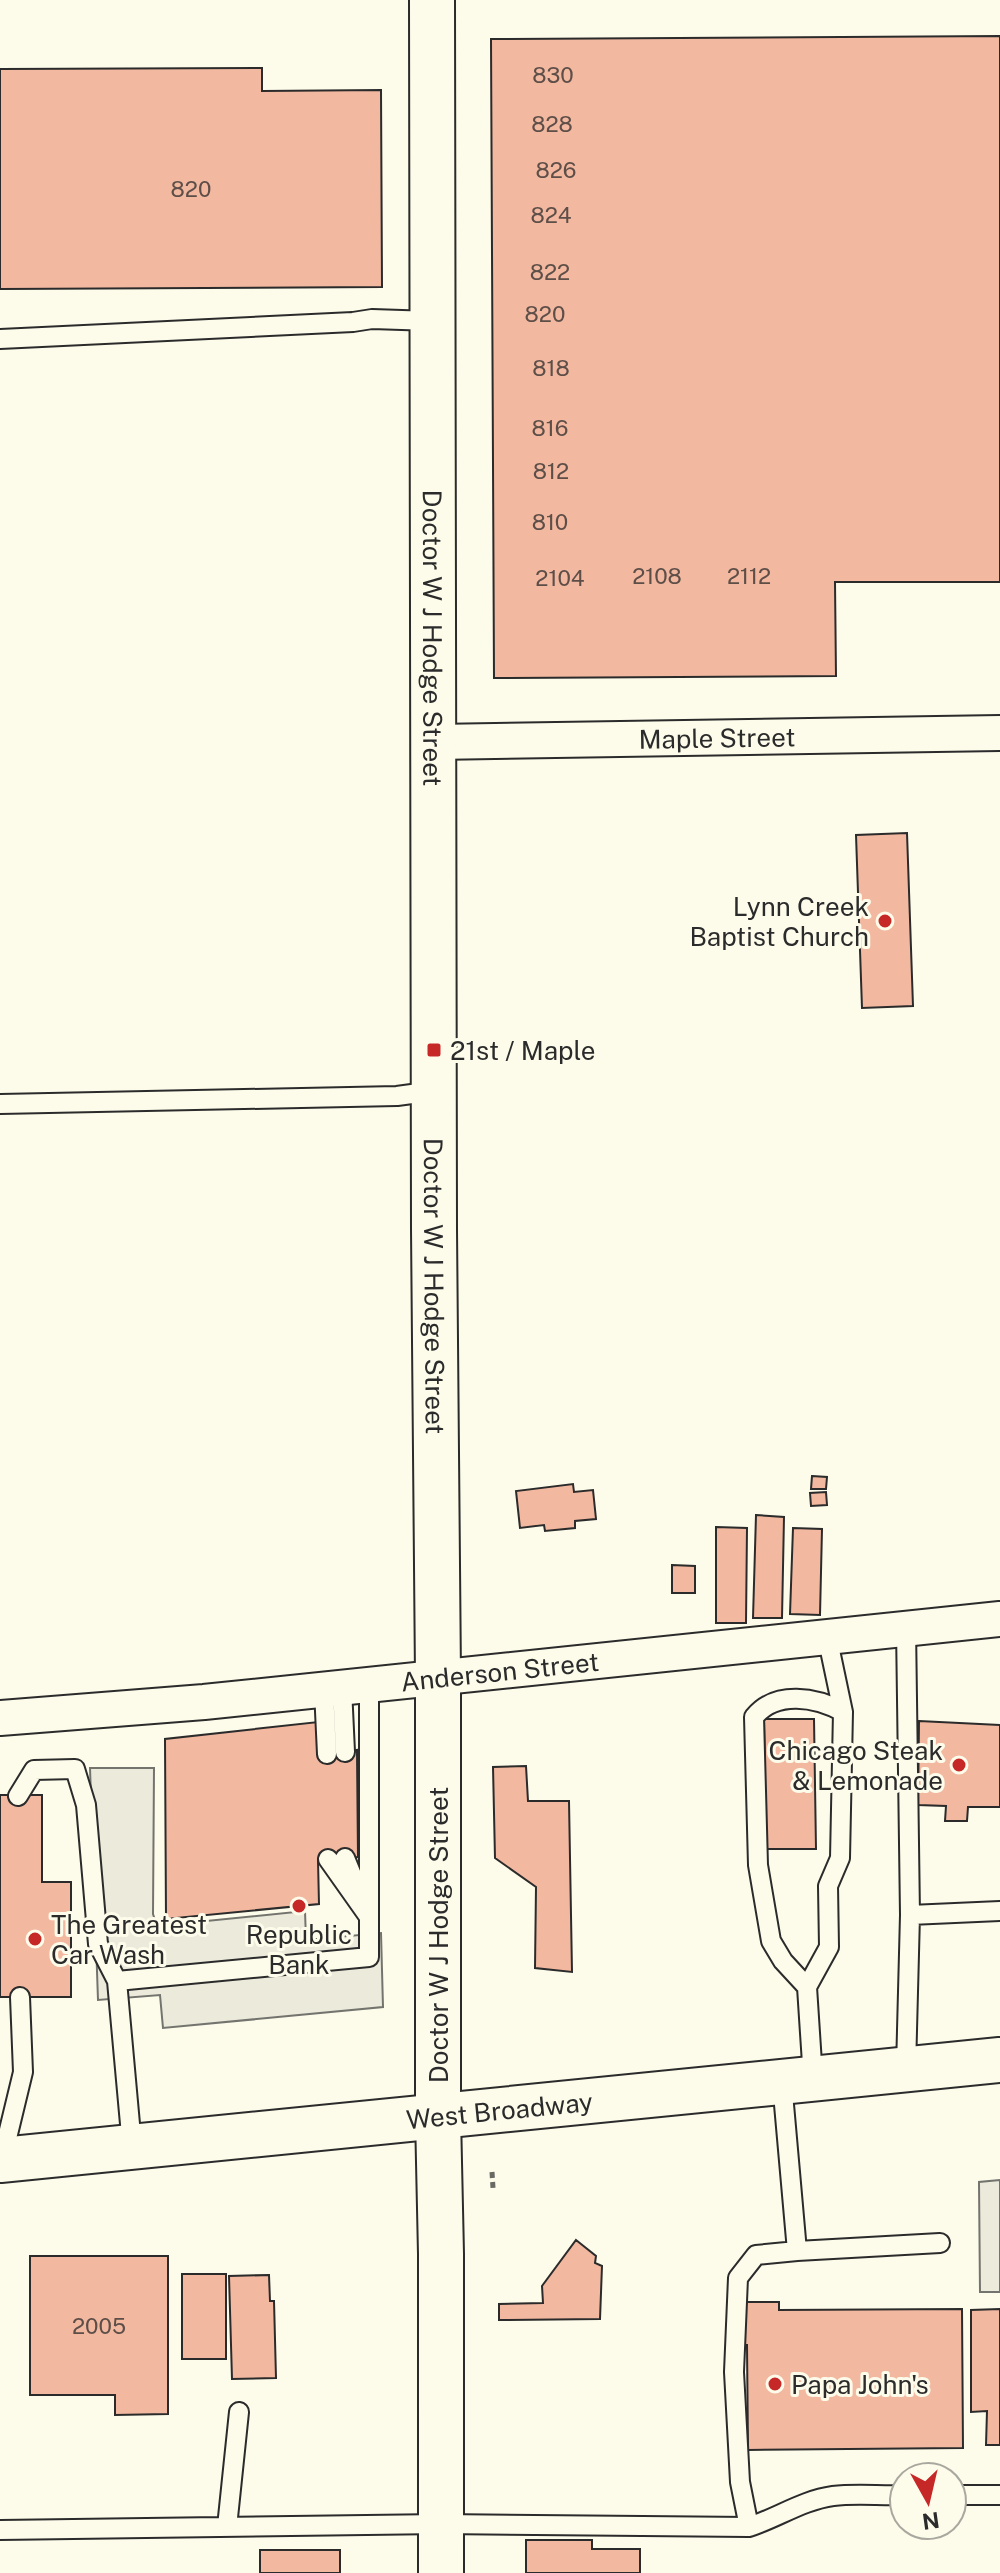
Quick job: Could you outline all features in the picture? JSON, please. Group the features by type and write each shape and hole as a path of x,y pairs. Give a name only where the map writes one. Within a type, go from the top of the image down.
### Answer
{"main road":[{"name":"Doctor W J Hodge Street","path":"432,0 441,2573"},
{"name":"West Broadway","path":"1,2160 1000,2060"}],"street":[{"name":"Maple Street","path":"435,742 1000,733"},
{"name":"Anderson Street","path":"0,1718 345,1687 1000,1619"}],"lane":[{"path":"0,339 372,319 432,321"},
{"path":"0,1104 397,1096 434,1091"},
{"path":"906,1627 910,1915 906,2069"},
{"path":"797,2251 798,2080 807,1987 829,1947 828,1886 840,1858 843,1712 827,1636"},
{"path":"336,1753 345,1687"},
{"path":"117,1981 369,1957 369,1917 345,1687"},
{"path":"807,1987 783,1961 771,1941 758,1865 754,1717 763,1706 784,1699 810,1699 843,1712"},
{"path":"18,1796 34,1770 75,1769 86,1805 98,1944 117,1981 132,2146"},
{"path":"336,1858 369,1917"},
{"path":"910,1915 1000,1911"},
{"path":"1,2160 23,2072 20,1997"},
{"path":"749,2527 740,2482 734,2372 738,2278 756,2255 940,2243"},
{"path":"227,2527 239,2412"},
{"path":"0,2530 441,2524 749,2527 775,2519 810,2502 834,2496 888,2495"},
{"path":"968,2495 1000,2495"}],"path":[{"path":"492,2172 493,2188"}],"shaded area":[{"path":"90,1768 154,1768 153,1914 157,1926 305,1911 306,1940 381,1933 383,2007 163,2028 160,1995 98,2000"},
{"path":"1000,2180 1000,2292 980,2292 979,2182"}],"building":[{"path":"1000,36 1000,582 835,582 836,676 494,678 491,39"},
{"path":"262,68 262,91 381,90 382,287 0,289 0,69"},
{"name":"Lynn Creek Baptist Church","path":"907,833 913,1006 862,1008 856,835"},
{"path":"812,1476 827,1477 826,1489 811,1489"},
{"path":"573,1484 574,1492 593,1490 596,1519 575,1521 575,1528 545,1531 544,1525 520,1528 516,1491"},
{"path":"826,1492 827,1505 811,1506 810,1493"},
{"path":"756,1515 784,1517 782,1618 753,1618"},
{"path":"716,1527 747,1528 746,1623 716,1623"},
{"path":"793,1528 822,1529 820,1615 790,1614"},
{"path":"672,1565 695,1566 695,1593 672,1593"},
{"path":"764,1719 814,1719 816,1849 766,1849"},
{"name":"Chicago Steak & Lemonade","path":"919,1721 1000,1725 1000,1807 968,1807 967,1821 945,1821 946,1806 918,1805"},
{"path":"318,1722 318,1755 357,1750 358,1857 318,1860 319,1904 166,1919 165,1739"},
{"path":"526,1766 528,1801 569,1801 572,1972 535,1968 536,1887 495,1858 493,1767"},
{"name":"The Greatest Car Wash","path":"0,1795 42,1795 42,1882 71,1882 71,1997 0,1997"},
{"path":"576,2240 596,2256 595,2263 602,2266 600,2319 499,2320 499,2304 543,2303 542,2286"},
{"path":"30,2256 168,2256 168,2414 115,2415 115,2395 30,2395"},
{"path":"182,2274 226,2274 226,2359 182,2359"},
{"path":"269,2275 270,2301 274,2301 276,2378 232,2379 229,2276"},
{"path":"739,2302 779,2302 779,2310 962,2309 963,2448 748,2450 747,2345 739,2345"},
{"path":"1000,2309 1000,2445 986,2445 987,2411 971,2412 971,2310"},
{"path":"526,2540 592,2540 592,2549 640,2549 640,2573 526,2573"},
{"path":"260,2550 340,2550 340,2573 260,2573"}],"place":[{"name":"Lynn Creek Baptist Church","path":"885,921"},
{"name":"21st / Maple","path":"434,1050"},
{"name":"Chicago Steak & Lemonade","path":"959,1765"},
{"name":"Republic Bank","path":"299,1906"},
{"name":"The Greatest Car Wash","path":"35,1939"},
{"name":"Papa John's","path":"775,2384"}]}
